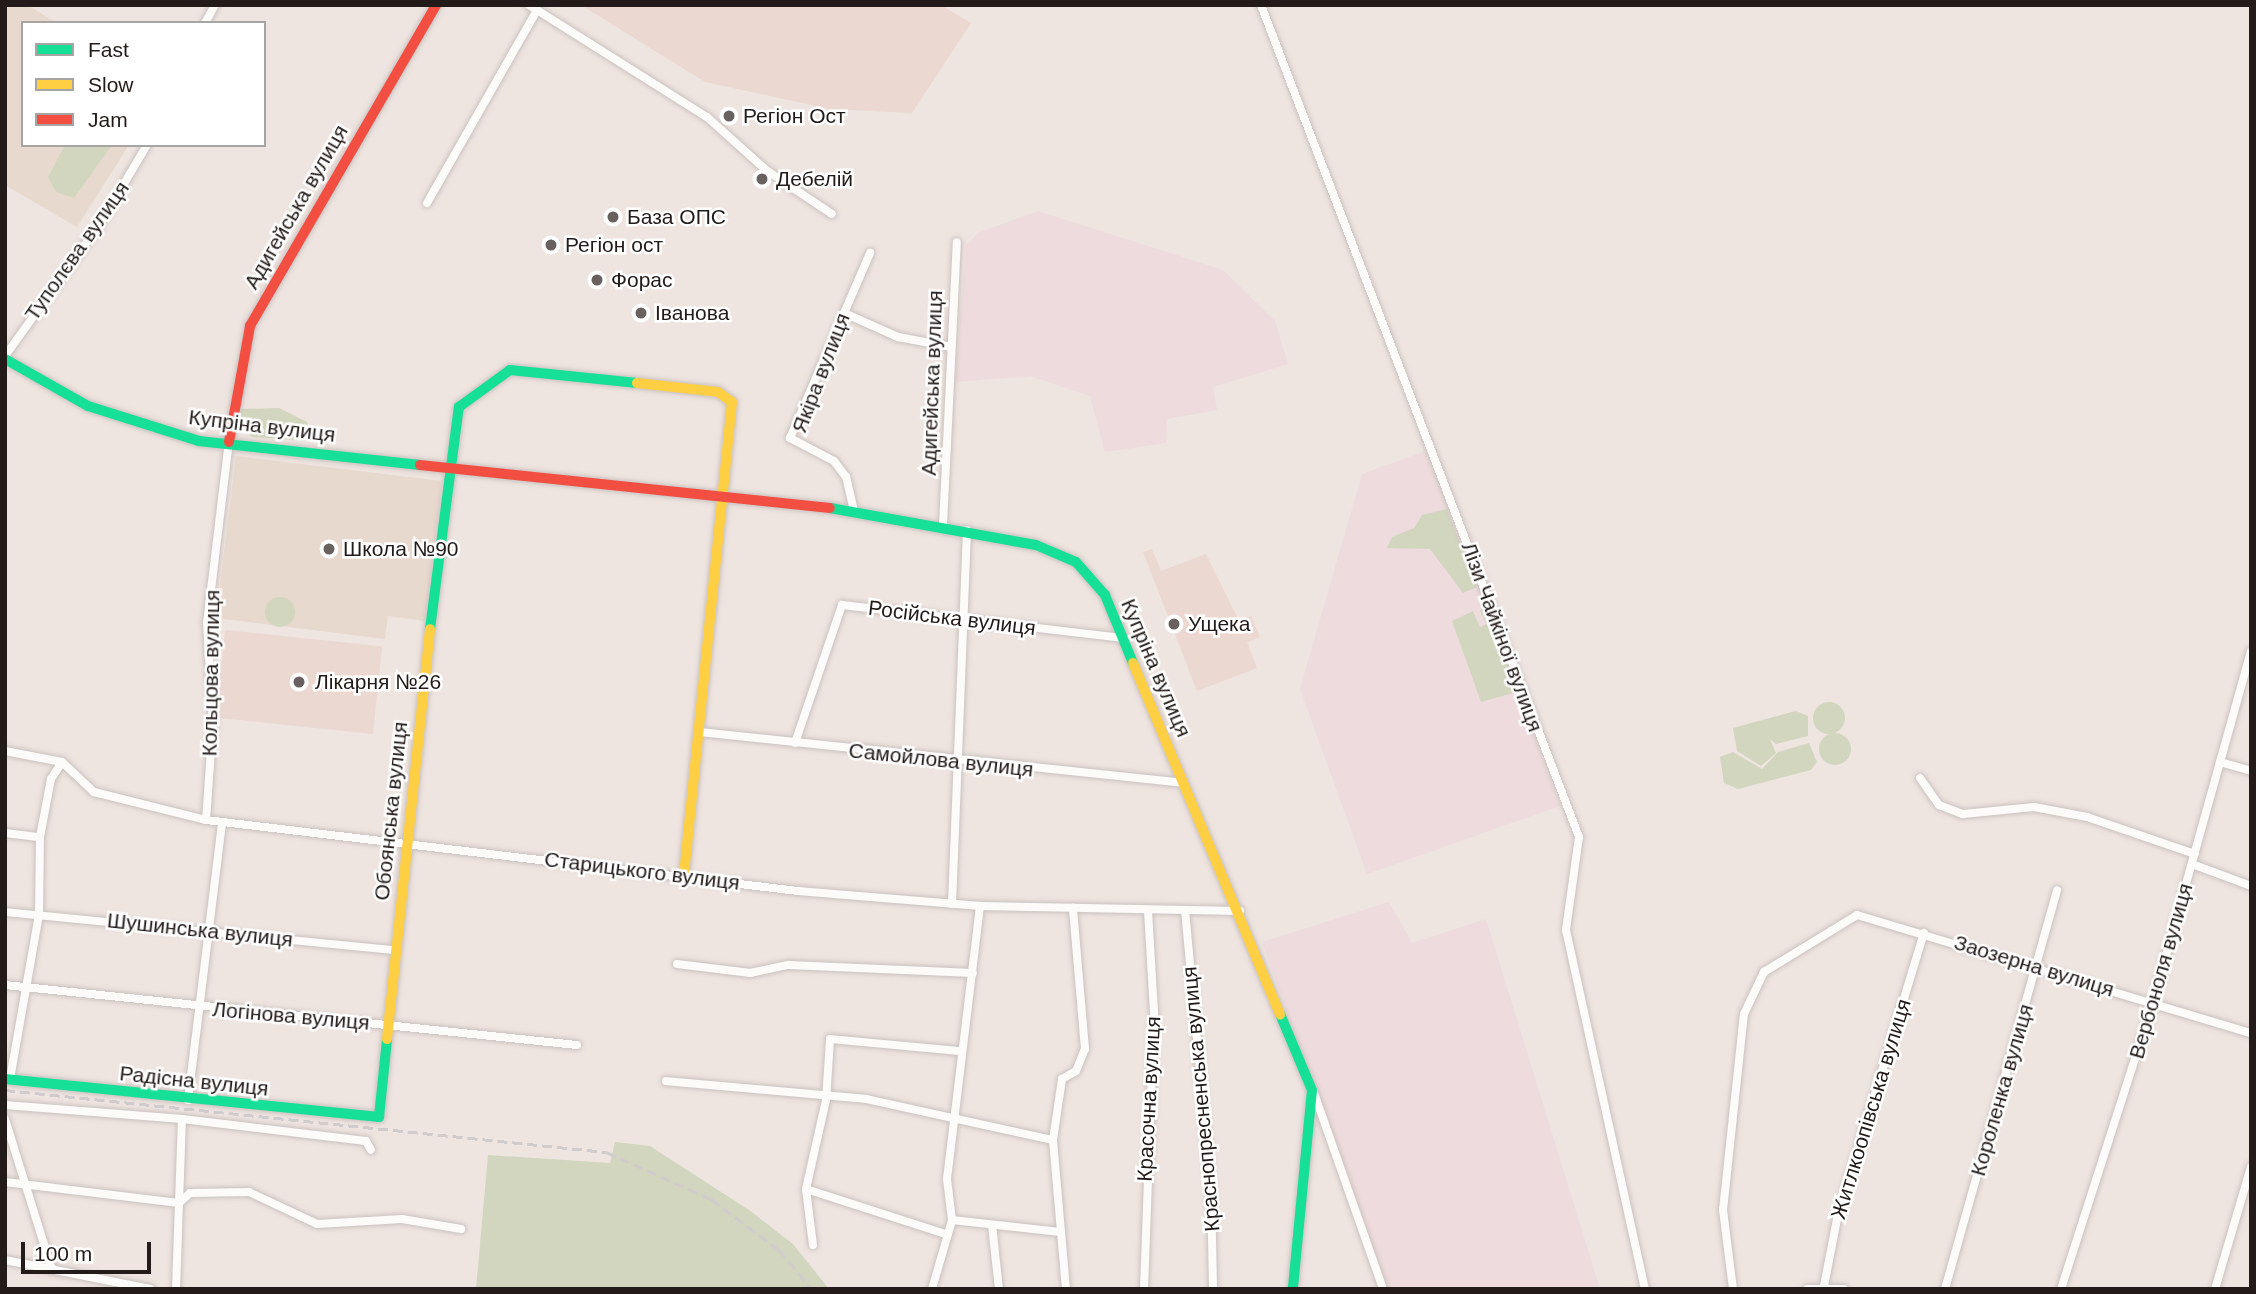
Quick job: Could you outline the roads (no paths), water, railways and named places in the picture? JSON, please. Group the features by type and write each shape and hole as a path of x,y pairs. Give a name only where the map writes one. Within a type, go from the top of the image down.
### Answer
{"street":[{"path":"206,21 215,5"},
{"name":"Адигейська вулиця","path":"229,442 250,326 436,5"},
{"name":"Лізи Чайкіної вулиця","path":"1261,5 1579,837 1566,930 1645,1289"},
{"path":"427,203 533,8 707,117 766,170 832,214"},
{"name":"Туполєва вулиця","path":"5,358 100,224 146,147"},
{"name":"Адигейська вулиця","path":"943,525 957,242"},
{"name":"Якіра вулиця","path":"854,511 846,477 834,461 790,438 870,253"},
{"path":"844,313 898,337 951,348"},
{"name":"Купріна вулиця","path":"5,358 120,418 199,441 229,442 854,511 967,530 1076,562 1105,596 1240,911 1312,1090 1383,1289"},
{"path":"447,468 459,407 510,370 718,392 732,402 684,875"},
{"name":"Кольцова вулиця","path":"206,821 213,723 207,623 229,442"},
{"name":"Обоянська вулиця","path":"379,1117 447,468"},
{"path":"952,904 967,530"},
{"name":"Російська вулиця","path":"795,743 842,605 1124,638"},
{"name":"Вербоноля вулиця","path":"2061,1289 2153,1002 2251,650"},
{"name":"Самойлова вулиця","path":"699,732 958,764 1183,783"},
{"path":"5,751 62,762 51,779 40,837 39,915 7,1079"},
{"name":"Старицького вулиця","path":"62,762 94,792 206,821 407,841 952,904 1240,911"},
{"path":"2220,762 2251,771"},
{"path":"1920,778 1938,806 1963,814 2034,807 2087,817 2194,854"},
{"path":"185,1102 212,930 222,822"},
{"path":"5,833 40,837"},
{"path":"2192,864 2251,886"},
{"name":"Короленка вулиця","path":"1945,1289 2057,890"},
{"path":"932,1289 952,1220 947,1179 956,1123 960,1051 973,973 980,906"},
{"path":"1066,1289 1053,1140 1062,1079 1076,1071 1085,1049 1073,908"},
{"name":"Красочна вулиця","path":"1144,1289 1154,1013 1148,910"},
{"name":"Краснопресненська вулиця","path":"1185,910 1211,1191 1213,1289"},
{"name":"Шушинська вулиця","path":"5,912 212,930 395,950"},
{"name":"Заозерна вулиця","path":"1733,1289 1723,1210 1744,1014 1763,972 1857,915 2037,966 2251,1033"},
{"name":"Житлкоопівська вулиця","path":"1824,1286 1837,1219 1924,933"},
{"path":"677,964 750,973 789,965 973,973"},
{"name":"Логінова вулиця","path":"5,985 577,1045"},
{"path":"813,1245 806,1189 826,1100 830,1039 960,1051"},
{"name":"Радісна вулиця","path":"7,1079 185,1102 379,1117"},
{"path":"666,1081 826,1100 866,1099 956,1123 1053,1140"},
{"name":"Купріна вулиця","path":"1293,1289 1312,1090"},
{"name":"Радісна вулиця","path":"5,1105 182,1119 366,1142 371,1150"},
{"path":"5,1119 51,1270"},
{"path":"176,1289 182,1119"},
{"path":"2215,1289 2251,1167"},
{"path":"5,1182 180,1203"},
{"path":"806,1189 948,1235"},
{"path":"180,1203 190,1193 249,1192 317,1224 402,1219 461,1229"},
{"path":"952,1220 1060,1232"},
{"path":"992,1225 999,1289"},
{"path":"5,1261 150,1289"},
{"path":"1807,1289 1824,1286 1844,1289"}],"railway":[{"path":"5,1090 606,1152 711,1199 779,1250 812,1289"}],"place":[{"name":"Регіон Ост","path":"729,116"},
{"name":"Дебелій","path":"762,179"},
{"name":"База ОПС","path":"613,217"},
{"name":"Регіон ост","path":"551,245"},
{"name":"Форас","path":"597,280"},
{"name":"Іванова","path":"641,313"},
{"name":"Школа №90","path":"329,549"},
{"name":"Ущека","path":"1174,624"},
{"name":"Лікарня №26","path":"299,682"}]}
